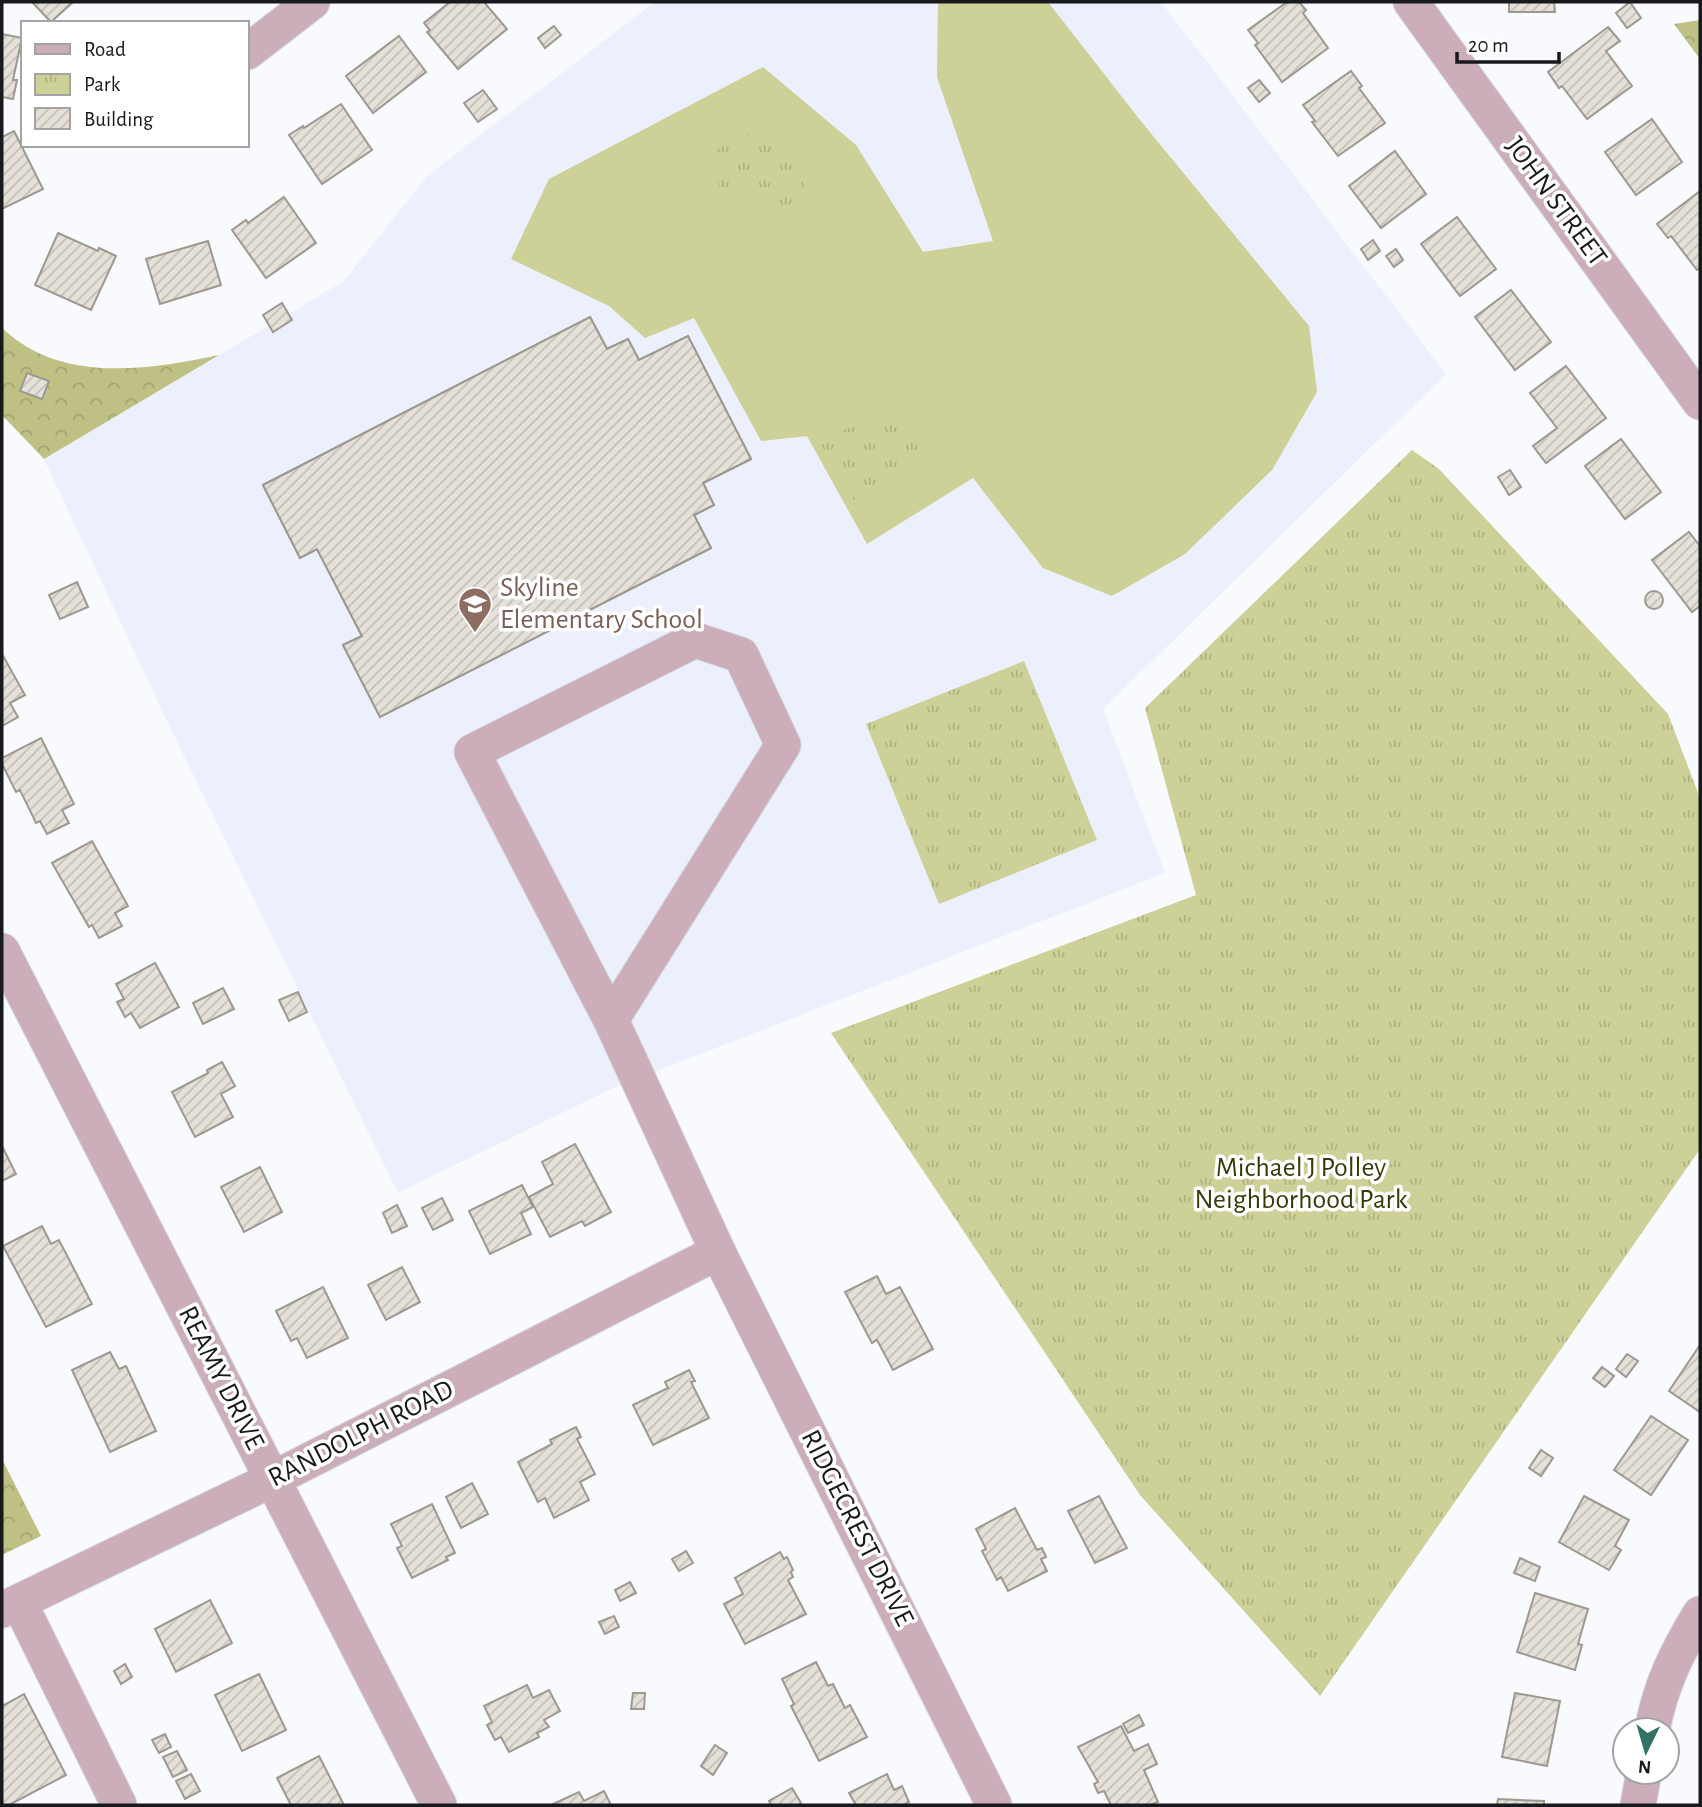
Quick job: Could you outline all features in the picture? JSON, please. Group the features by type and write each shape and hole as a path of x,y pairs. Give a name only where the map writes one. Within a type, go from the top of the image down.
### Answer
{"street":[{"path":"248,51 312,2"},
{"name":"JOHN STREET","path":"1411,2 1700,402"},
{"name":"RIDGECREST DRIVE","path":"611,1020 783,745 741,655 695,640 472,752 611,1020 718,1252 994,1805"},
{"name":"REAMY DRIVE","path":"2,951 439,1805"},
{"name":"RANDOLPH ROAD","path":"10,1606 273,1479 718,1252"},
{"path":"10,1606 119,1805"},
{"path":"1655,1716 1675,1656 1700,1614"},
{"path":"1638,1805 1641,1786"}],"shaded area":[{"path":"655,2 1161,2 1446,374 1103,709 1165,873 611,1089 398,1193 166,719 44,459 344,281 427,176"}],"green space":[{"path":"938,2 1048,2 1140,120 1309,326 1317,392 1272,470 1185,554 1112,596 1043,568 973,478 867,544 807,436 761,441 694,318 645,338 609,306 511,259 549,179 763,67 856,145 923,252 993,241 937,77"},
{"path":"1700,20 1700,59 1674,24"},
{"path":"776,128 805,173 805,193 783,210 759,207 749,187 723,196 707,154 749,133"},
{"path":"2,328 25,346 51,358 78,365 134,368 219,355 44,459 2,415"},
{"path":"873,415 910,429 928,468 856,504 820,443"},
{"name":"Michael J Polley Neighborhood Park","path":"1412,450 1439,469 1668,714 1700,798 1700,1149 1320,1696 1140,1495 831,1033 1196,895 1145,708"},
{"path":"1024,661 1097,840 939,904 866,724"},
{"path":"2,1459 41,1536 2,1555"}],"building":[{"path":"32,2 73,2 52,21"},
{"path":"450,2 484,2 507,29 458,69 427,32 430,30 424,23"},
{"path":"1287,2 1299,2 1306,10 1303,13 1328,48 1282,82 1255,45 1258,43 1248,30"},
{"path":"1509,2 1554,2 1555,12 1509,12"},
{"path":"1630,2 1641,18 1627,28 1616,13"},
{"path":"554,26 561,35 545,48 538,38"},
{"path":"1608,27 1620,41 1606,51 1632,86 1587,119 1548,72"},
{"path":"2,34 21,38 21,43 13,80 17,80 13,99 2,97"},
{"path":"399,36 426,72 373,113 346,76"},
{"path":"1351,71 1362,86 1359,88 1385,123 1338,156 1312,122 1315,121 1303,105"},
{"path":"1259,80 1270,93 1259,102 1248,88"},
{"path":"483,90 497,109 478,122 464,103"},
{"path":"341,104 372,150 322,184 289,135"},
{"path":"1652,119 1682,162 1636,195 1605,152"},
{"path":"14,131 43,189 2,209 2,137"},
{"path":"1395,151 1426,194 1381,228 1349,186"},
{"path":"1700,191 1700,268 1697,270 1671,236 1668,238 1657,224"},
{"path":"284,197 316,243 266,278 232,230 246,220 248,223"},
{"path":"1457,217 1496,269 1460,296 1421,244"},
{"path":"58,233 116,256 91,310 35,285"},
{"path":"1373,240 1380,251 1368,260 1361,249"},
{"path":"208,241 221,285 160,304 146,259"},
{"path":"1396,249 1403,260 1394,267 1386,256"},
{"path":"1511,290 1551,342 1515,370 1475,317"},
{"path":"282,303 292,320 273,332 263,315"},
{"path":"590,317 607,349 628,339 639,360 688,336 751,459 703,483 714,505 694,515 711,548 380,717 343,645 362,636 317,549 300,558 263,485","holes":["620,402 658,475 627,491 589,418","496,465 535,538 503,555 464,481"]},
{"path":"590,317 607,349 628,339 639,360 688,336 751,459 703,483 714,505 694,515 711,548 380,717 343,645 362,636 317,549 300,558 263,485"},
{"path":"1566,366 1606,418 1546,463 1533,446 1557,428 1530,393"},
{"path":"27,373 49,381 42,399 20,391"},
{"path":"1621,439 1661,492 1625,519 1585,466"},
{"path":"1510,470 1521,487 1509,495 1498,477"},
{"path":"1689,532 1700,546 1700,606 1692,612 1652,560"},
{"path":"77,582 88,607 60,619 49,595"},
{"path":"1654,591 1660,594 1663,600 1660,606 1654,609 1648,606 1645,600 1648,594"},
{"path":"2,654 25,695 10,703 18,717 2,726"},
{"path":"41,738 74,804 62,810 69,823 47,834 40,821 36,823 20,790 16,792 2,764 2,758"},
{"path":"92,841 128,906 115,913 122,926 99,938 92,925 89,927 52,863"},
{"path":"155,963 179,1007 140,1028 131,1013 125,1017 117,1002 124,999 116,984"},
{"path":"223,988 234,1009 203,1024 193,1003"},
{"path":"298,992 307,1012 289,1021 279,1000"},
{"path":"222,1062 235,1086 221,1094 233,1117 195,1137 172,1092 208,1073 207,1070"},
{"path":"575,1144 611,1212 585,1226 582,1221 550,1237 529,1197 553,1184 542,1162"},
{"path":"2,1146 16,1174 2,1181"},
{"path":"260,1167 282,1212 244,1232 221,1187"},
{"path":"522,1185 533,1207 521,1213 531,1234 490,1254 469,1211"},
{"path":"442,1198 453,1220 433,1230 422,1208"},
{"path":"397,1205 407,1226 392,1233 383,1213"},
{"path":"42,1226 51,1244 59,1240 92,1304 46,1327 3,1246"},
{"path":"402,1267 420,1302 386,1320 368,1285"},
{"path":"877,1276 886,1294 900,1287 933,1349 893,1370 877,1340 872,1343 845,1292"},
{"path":"323,1287 348,1338 307,1358 297,1338 291,1341 276,1311"},
{"path":"1700,1345 1700,1412 1669,1391"},
{"path":"110,1352 119,1369 126,1366 156,1431 110,1452 72,1370"},
{"path":"1627,1354 1638,1361 1626,1377 1616,1369"},
{"path":"1602,1367 1614,1376 1605,1387 1593,1378"},
{"path":"689,1370 695,1381 691,1382 709,1418 653,1445 633,1405 668,1388 665,1382"},
{"path":"1651,1416 1688,1440 1651,1495 1614,1470"},
{"path":"576,1427 581,1437 577,1439 595,1474 580,1482 589,1500 554,1518 545,1498 538,1502 518,1462 552,1444 550,1440"},
{"path":"1541,1450 1553,1458 1541,1476 1529,1468"},
{"path":"472,1483 488,1514 461,1528 446,1497"},
{"path":"1099,1496 1127,1548 1095,1563 1068,1511"},
{"path":"1584,1496 1629,1520 1615,1546 1621,1550 1609,1570 1559,1542"},
{"path":"432,1504 455,1553 446,1557 448,1560 412,1578 397,1548 402,1546 391,1524"},
{"path":"1015,1508 1037,1550 1042,1548 1046,1557 1041,1559 1047,1571 1008,1591 1001,1577 997,1580 982,1551 986,1549 976,1529"},
{"path":"686,1551 693,1563 679,1571 672,1559"},
{"path":"780,1552 784,1559 787,1557 793,1570 793,1577 788,1580 806,1614 745,1644 724,1604 743,1594 735,1578"},
{"path":"1520,1558 1540,1567 1535,1581 1514,1573"},
{"path":"630,1582 636,1593 620,1601 615,1590"},
{"path":"1535,1593 1588,1609 1578,1644 1582,1645 1575,1670 1517,1652"},
{"path":"210,1600 232,1643 176,1672 155,1629"},
{"path":"614,1616 619,1627 605,1634 599,1622"},
{"path":"816,1662 828,1686 833,1684 845,1708 850,1705 867,1737 819,1761 791,1706 794,1704 782,1679"},
{"path":"125,1664 132,1677 121,1684 114,1671"},
{"path":"259,1674 286,1730 242,1751 215,1695"},
{"path":"527,1685 533,1698 549,1690 560,1711 544,1720 549,1727 537,1733 539,1737 509,1752 501,1737 495,1740 487,1725 492,1722 484,1706"},
{"path":"633,1693 645,1693 644,1709 631,1709"},
{"path":"1515,1693 1560,1701 1547,1766 1502,1757"},
{"path":"24,1694 66,1775 9,1805 2,1805 2,1706"},
{"path":"1139,1715 1144,1725 1128,1733 1123,1724"},
{"path":"1121,1726 1134,1751 1148,1744 1157,1764 1144,1770 1158,1802 1150,1805 1111,1805 1104,1791 1098,1793 1094,1784 1098,1782 1078,1747"},
{"path":"165,1734 171,1747 159,1753 152,1740"},
{"path":"715,1745 727,1753 713,1775 701,1766"},
{"path":"177,1751 187,1770 173,1777 163,1757"},
{"path":"319,1756 344,1805 291,1805 277,1778"},
{"path":"191,1774 200,1791 185,1799 176,1781"},
{"path":"887,1774 894,1790 902,1786 909,1802 904,1805 856,1805 849,1793"},
{"path":"792,1788 801,1803 771,1805 769,1801"},
{"path":"604,1791 611,1805 551,1805 579,1792 584,1801"},
{"path":"1498,1799 1544,1801 1544,1805 1497,1805"}],"place":[{"name":"Skyline Elementary School","path":"475,634"}]}
